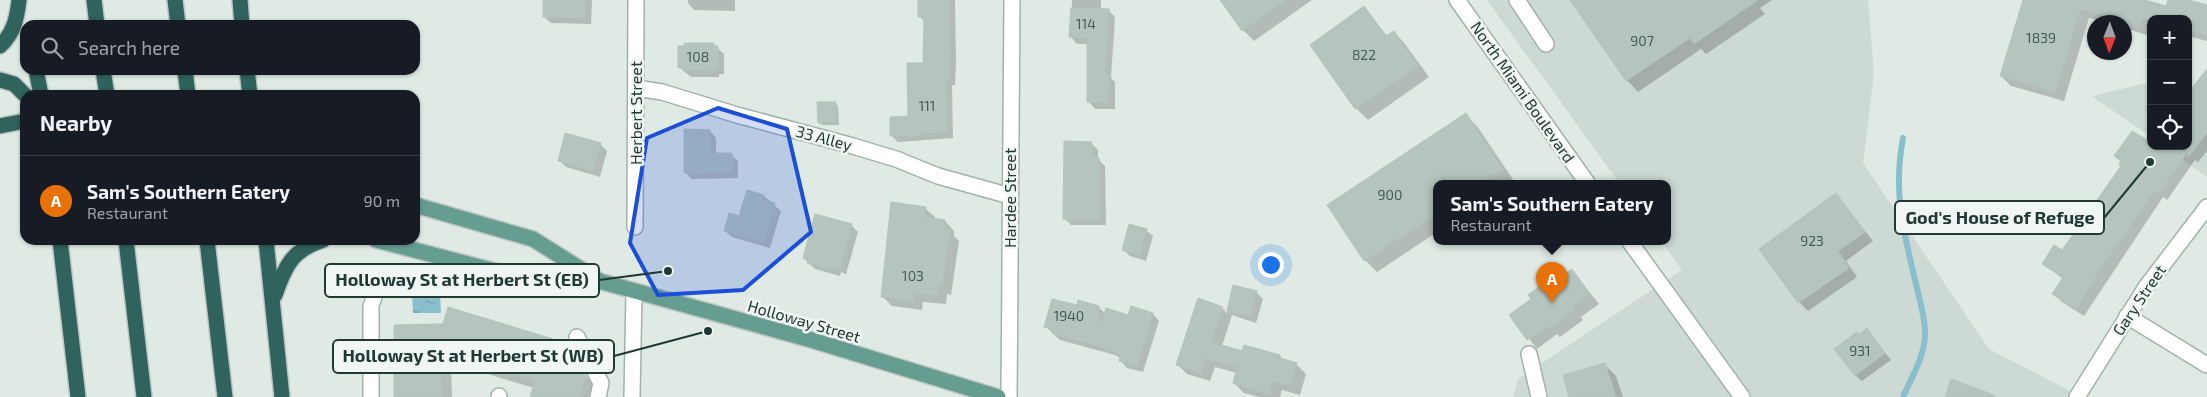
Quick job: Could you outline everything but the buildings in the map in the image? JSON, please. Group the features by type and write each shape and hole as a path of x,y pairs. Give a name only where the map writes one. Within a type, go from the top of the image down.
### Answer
{"highway":[{"path":"20,0 25,20"},
{"path":"0,46 14,27 20,0"},
{"path":"94,0 96,20"},
{"path":"175,0 177,20"},
{"path":"240,0 242,20"},
{"path":"37,75 40,90"},
{"path":"104,75 106,90"},
{"path":"186,75 187,90"},
{"path":"248,75 249,90"},
{"path":"0,80 14,84 20,90"},
{"path":"0,126 20,122"},
{"path":"61,245 78,397"},
{"path":"127,245 144,397"},
{"path":"208,245 225,397"},
{"path":"267,245 282,397"},
{"path":"273,301 283,271 303,248 310,245"}],"main road":[{"name":"Holloway Street","path":"420,206 533,240 599,281"},
{"name":"Holloway Street","path":"395,245 522,278 599,281 808,339 998,397"}],"street":[{"name":"Herbert Street","path":"635,227 636,0"},
{"name":"Hardee Street","path":"1009,397 1012,0"},
{"name":"North Miami Boulevard","path":"1457,0 1585,180"},
{"path":"1517,0 1546,44"},
{"name":"33 Alley","path":"636,88 662,92 737,115 853,146 896,159 938,176 1010,196"},
{"name":"Gary Street","path":"2077,397 2146,287 2207,207"},
{"path":"1632,245 1742,397"},
{"path":"371,397 371,306 377,288"},
{"path":"632,397 634,291"},
{"path":"2127,316 2207,365"},
{"path":"577,337 601,383 598,397"},
{"path":"1529,354 1540,397"}],"highlighted area":[{"path":"718,108 787,129 811,232 743,290 658,295 630,243 647,138"}],"shaded area":[{"path":"1487,0 1868,0 1874,73 1863,163 1989,349 2082,397 1513,397 1518,379 1682,270 1664,245 1671,245 1671,180 1617,180"},
{"path":"2147,83 2147,134 2092,96"},
{"path":"2207,116 2207,177 2170,150 2192,150 2192,140"}],"water":[{"path":"412,295 440,295 441,313 413,313"}],"waterway":[{"path":"1903,138 1900,157 1899,193 1903,227 1925,326 1923,350 1903,397"}],"place":[{"name":"God's House of Refuge","path":"2150,162"},
{"name":"Holloway St at Herbert St (EB)","path":"668,271"},
{"name":"Sam's Southern Eatery","path":"1552,303"},
{"name":"Holloway St at Herbert St (WB)","path":"708,331"}]}
